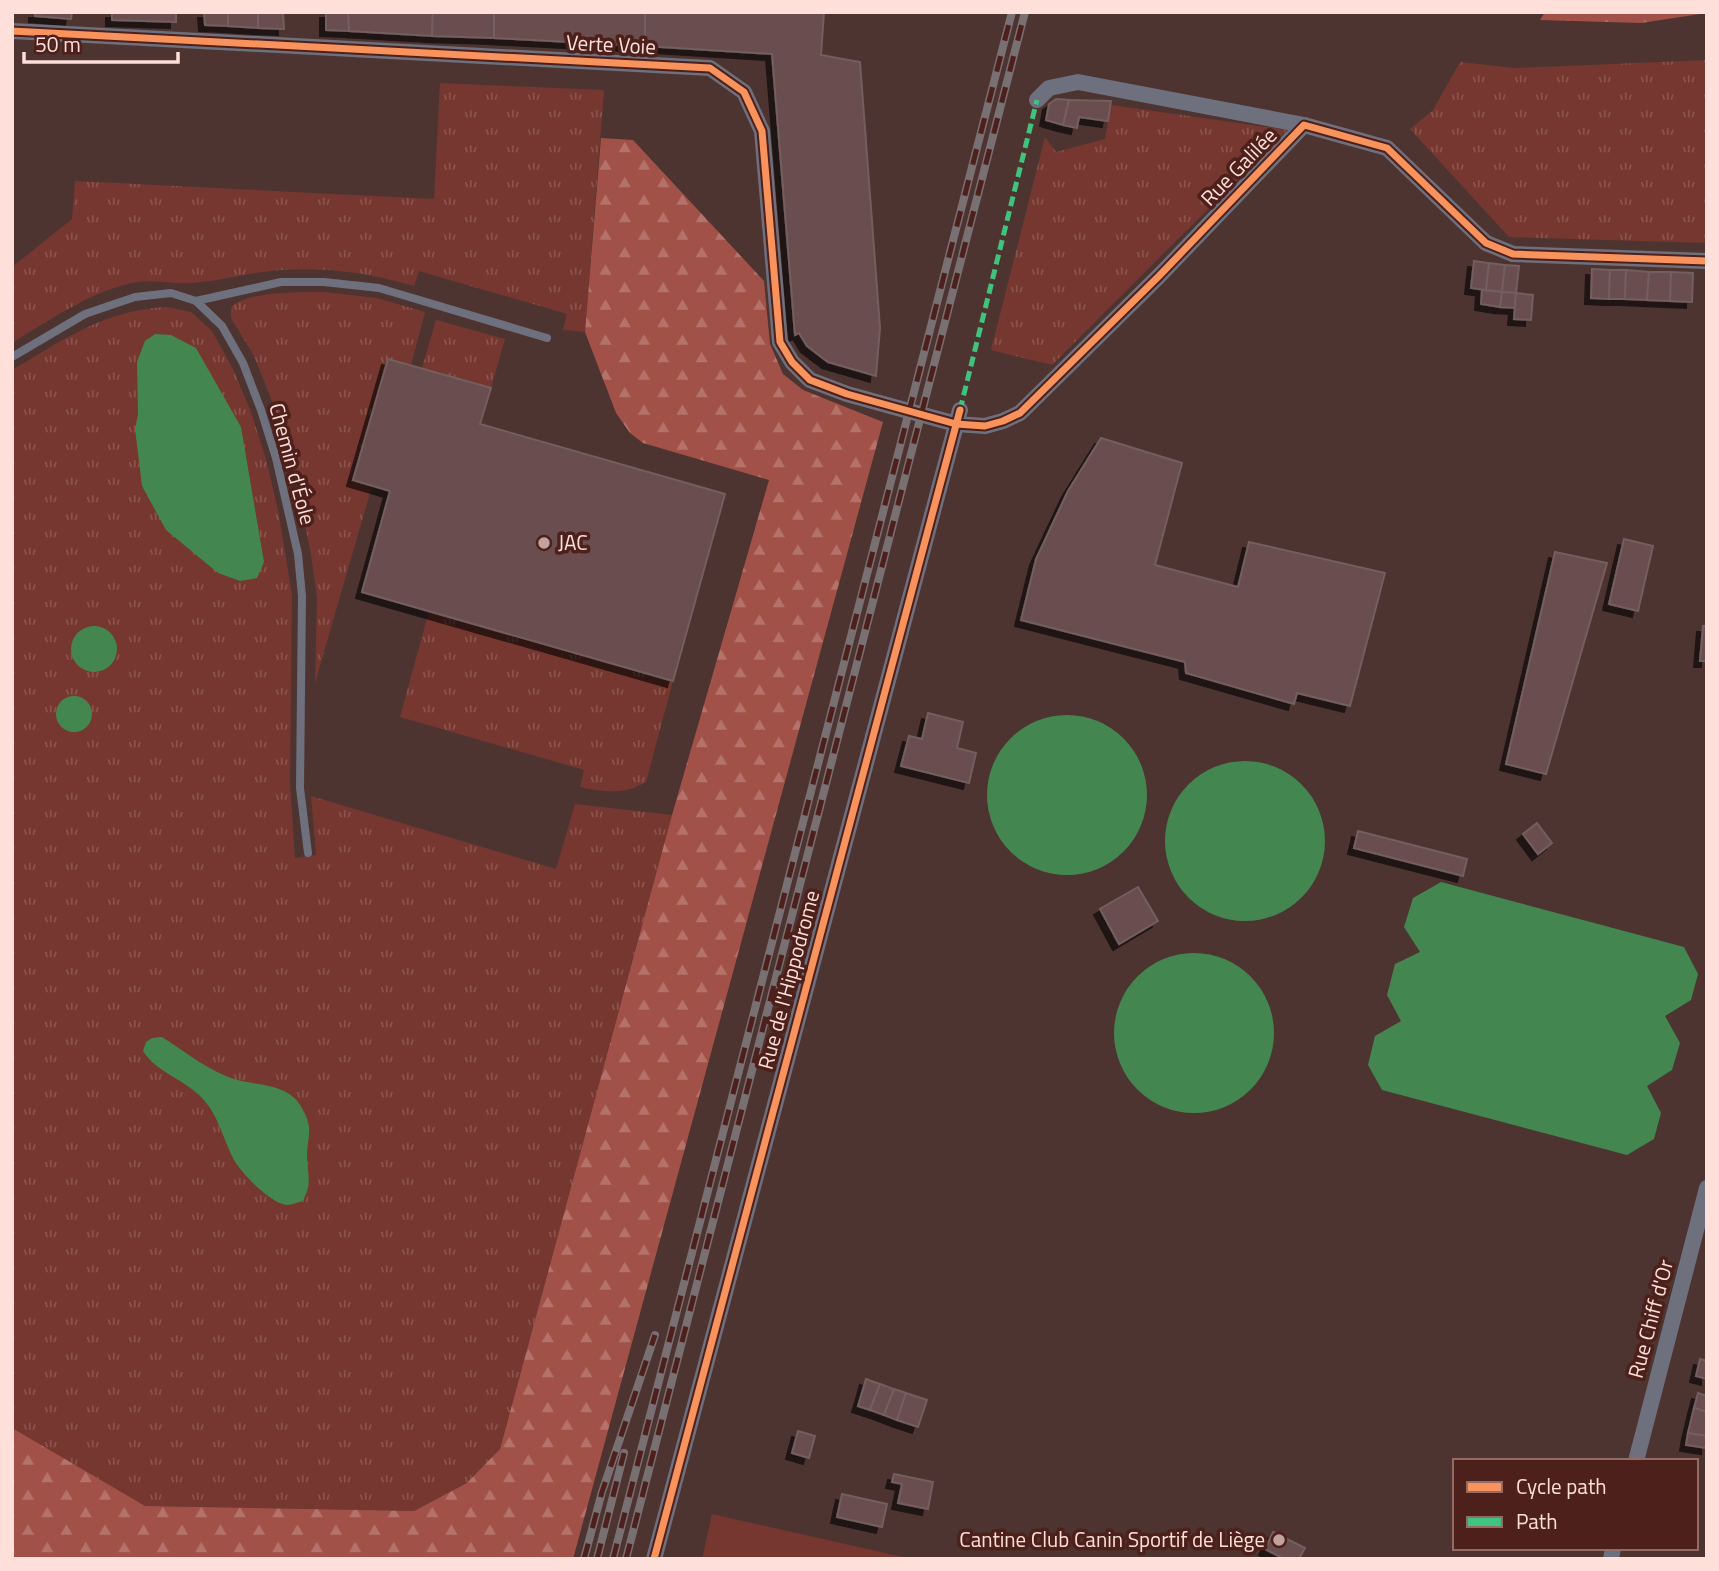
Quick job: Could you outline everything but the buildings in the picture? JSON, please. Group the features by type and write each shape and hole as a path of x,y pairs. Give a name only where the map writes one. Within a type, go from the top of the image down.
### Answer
{"street":[{"name":"Verte Voie","path":"12,31 710,68 744,92 762,131 780,342 792,362 810,380 847,394 958,417"},
{"name":"Rue Galilée","path":"1037,100 1049,88 1078,82 1304,124 1387,148 1486,243 1513,254 1707,261"},
{"name":"Rue Galilée","path":"958,417 985,426 1020,413 1159,276 1304,124"},
{"name":"Rue de l'Hippodrome","path":"654,1559 958,417"},
{"name":"Rue Chiff d'Or","path":"1637,1459 1707,1188"}],"lane":[{"path":"12,357 85,314 135,297 171,293 196,301 281,282 324,282 379,288 547,338"},
{"name":"Chemin d'Éole","path":"196,301 222,326 243,363 276,458 298,554 302,596 300,788 307,853"}],"green space":[{"path":"1545,12 1707,13 1641,23 1540,20"},
{"path":"1707,60 1707,243 1509,237 1410,129 1433,110 1460,62 1515,68"},
{"path":"440,83 604,90 585,332 563,330 567,314 419,271 414,286 348,272 298,269 191,283 132,283 85,300 12,343 12,267 72,219 75,181 434,199"},
{"path":"1111,105 1287,130 1052,365 991,350 1045,137 1056,152 1105,139"},
{"path":"601,138 633,140 764,281 770,344 783,374 803,390 883,422 573,1559 12,1559 12,1428 145,1506 414,1511 467,1483 500,1449 672,815 769,480 643,443 630,433 616,413 585,332"},
{"path":"324,292 377,298 425,312 411,365 387,359 353,480 372,486 315,683 317,598 301,506 274,406 254,356 231,318 231,308 237,302 260,295"},
{"path":"167,307 191,312 212,331 233,369 266,459 278,510 292,595 290,783 295,858 316,855 311,796 556,869 575,804 672,815 500,1449 468,1483 414,1511 145,1506 12,1433 12,370 68,337 104,320 144,309"},
{"path":"436,320 505,339 491,388 422,368"},
{"path":"429,611 673,681 646,782 630,789 614,791 580,787 584,770 400,717"},
{"path":"712,1514 912,1559 702,1559"}],"shaded area":[{"path":"155,334 171,335 196,348 241,427 264,562 257,578 240,581 218,573 166,530 142,486 135,429 138,414 137,362 145,341"},
{"path":"94,626 111,632 117,649 111,666 94,672 77,666 71,649 77,632"},
{"path":"74,696 87,701 92,714 87,727 74,732 61,727 56,714 61,701"},
{"path":"1067,715 1098,721 1124,738 1141,764 1147,795 1141,826 1124,852 1098,869 1067,875 1036,869 1010,852 993,826 987,795 993,764 1010,738 1036,721"},
{"path":"1245,761 1276,767 1302,784 1319,810 1325,841 1319,872 1302,898 1276,915 1245,921 1214,915 1188,898 1171,872 1165,841 1171,810 1188,784 1214,767"},
{"path":"1441,882 1684,947 1698,974 1691,1000 1665,1016 1680,1043 1672,1070 1647,1086 1661,1113 1654,1139 1627,1155 1382,1090 1368,1065 1375,1036 1401,1021 1387,995 1395,964 1420,952 1404,927 1413,898"},
{"path":"1194,953 1225,959 1251,976 1268,1002 1274,1033 1268,1064 1251,1090 1225,1107 1194,1113 1163,1107 1137,1090 1120,1064 1114,1033 1120,1002 1137,976 1163,959"},
{"path":"162,1037 217,1072 237,1080 280,1089 298,1101 309,1128 309,1183 303,1201 289,1205 273,1200 243,1173 208,1105 195,1091 156,1065 143,1051 146,1042"}],"railway":[{"path":"613,1559 1012,12"},
{"path":"626,1559 1025,12"},
{"path":"584,1559 602,1492 655,1335"},
{"path":"597,1559 624,1453"}],"marked path":[{"path":"960,410 1037,100"}],"cycle path":[{"path":"12,31 710,68 744,92 762,131 780,342 792,362 810,380 847,394 956,424 985,426 1020,413 1159,276 1304,125 1387,148 1486,243 1513,254 1707,261"},
{"path":"654,1559 960,410"}],"place":[{"name":"JAC","path":"544,543"},
{"name":"Cantine Club Canin Sportif de Liège","path":"1279,1540"}]}
